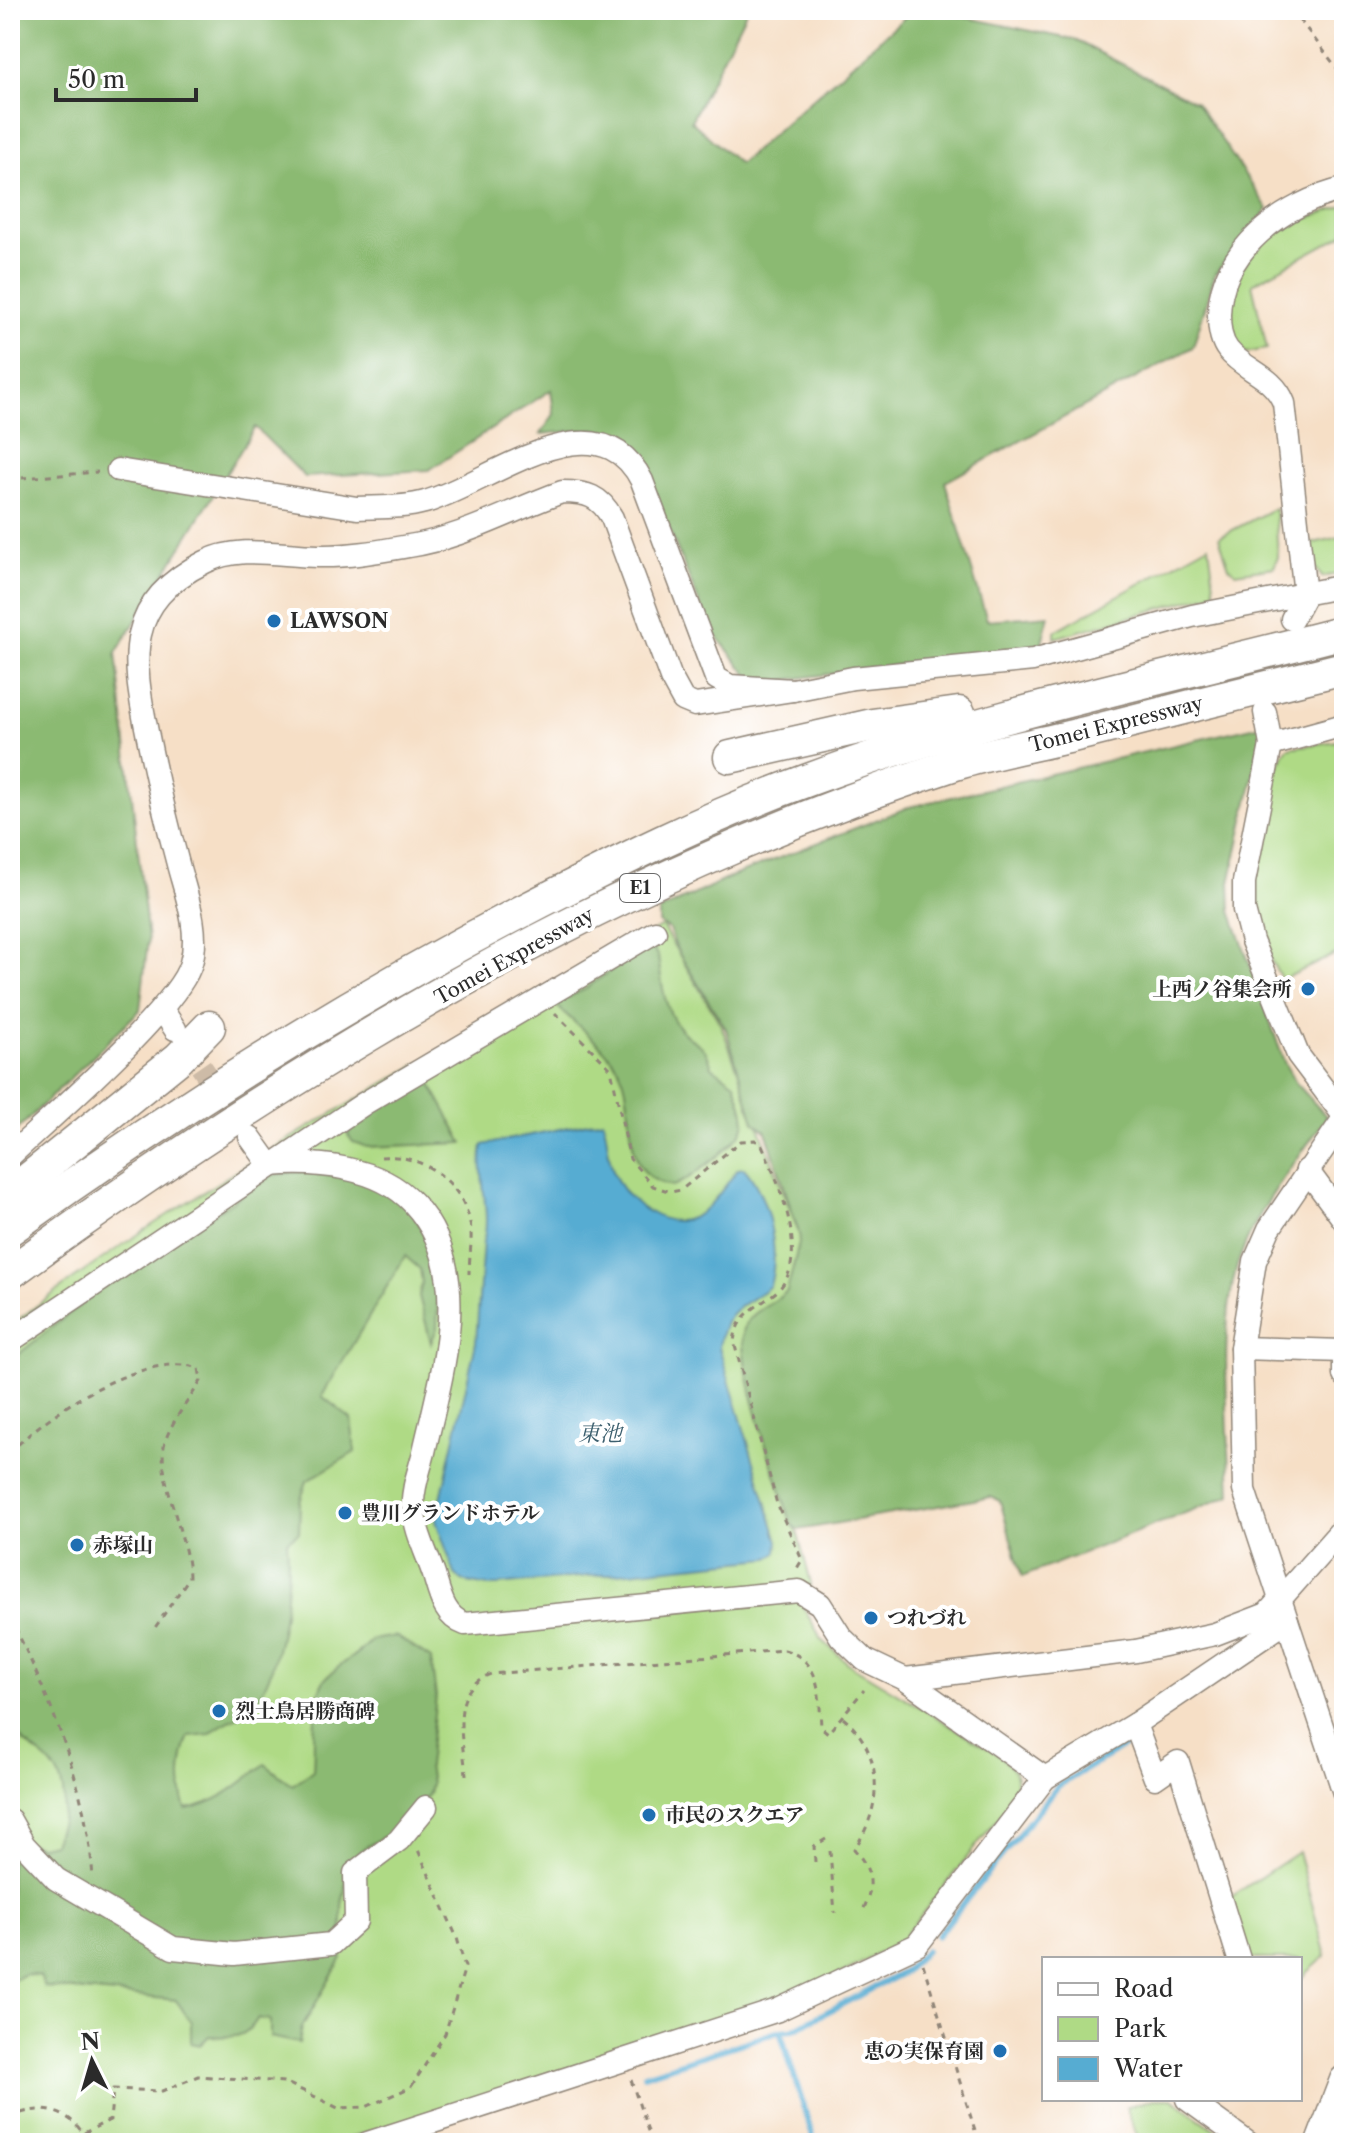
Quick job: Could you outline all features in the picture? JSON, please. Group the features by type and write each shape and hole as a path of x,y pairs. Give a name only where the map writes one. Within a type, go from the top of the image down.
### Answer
{"highway":[{"name":"Tomei Expressway","path":"10,1229 220,1085 359,998 609,866 721,814 810,779 971,726 1344,632"},
{"name":"Tomei Expressway","path":"10,1273 162,1165 296,1079 514,954 657,880 748,839 958,763 1344,668"},
{"path":"1292,681 1344,676"},
{"path":"730,757 872,725 1106,693"},
{"path":"10,1194 179,1058 209,1027"}],"main road":[{"path":"1320,2143 1344,2080"}],"street":[{"path":"1292,619 1305,595 1284,403 1279,389 1228,351 1219,324 1220,297 1228,273 1266,227 1294,207 1344,189"},
{"path":"118,470 357,508 390,507 423,502 446,494 553,446 599,443 620,451 634,465 642,481 716,678 730,686 793,690"},
{"path":"10,1156 162,1009 191,966 193,930 160,799 135,662 143,623 159,599 186,574 206,561 230,554 254,552 322,557 408,546 442,539 562,492 580,492 596,497 612,518 671,678 683,700 695,705 853,678 1033,660 1192,616 1344,586"},
{"path":"1265,712 1271,745 1244,882 1244,910 1252,941 1298,1055 1344,1117 1276,1214 1255,1261 1241,1348 1244,1490 1344,1793"},
{"path":"1271,745 1344,725"},
{"path":"10,1341 365,1103 655,932"},
{"path":"162,1009 175,1029"},
{"path":"250,1137 270,1165"},
{"path":"270,1165 305,1162 333,1166 376,1180 408,1197 435,1232 447,1269 450,1320 412,1508 443,1604 457,1621 465,1624 799,1591 820,1604 841,1637 865,1660 905,1679 1045,1778"},
{"path":"1307,1170 1344,1220"},
{"path":"1241,1348 1344,1350 1344,1375"},
{"path":"368,2143 778,2010 917,1945 1045,1778 1135,1724 1285,1610 1344,1527"},
{"path":"905,1679 1136,1651 1215,1634 1285,1610"},
{"path":"1135,1724 1155,1778 1178,1762 1238,1957"},
{"path":"10,1820 24,1845 56,1879 173,1948 234,1954 331,1944 356,1921 355,1873 399,1840 426,1807"},
{"path":"1190,2101 1248,2143"}],"path":[{"path":"1292,10 1344,77"},
{"path":"10,479 118,470"},
{"path":"541,998 611,1069 630,1159 653,1186 671,1192 681,1190 741,1141 755,1140 762,1145 794,1239 782,1286 746,1311 736,1328 734,1342 777,1504 802,1560 791,1575"},
{"path":"370,1158 408,1157 434,1169 447,1181 460,1198 470,1225 468,1283"},
{"path":"10,1453 53,1416 102,1387 151,1367 189,1365 199,1368 201,1381 165,1441 167,1494 183,1533 189,1578 154,1629"},
{"path":"10,1617 52,1703 66,1744 92,1861 95,1902"},
{"path":"466,1775 462,1704 473,1685 496,1673 784,1650 802,1658 815,1674 821,1727 828,1733 864,1690"},
{"path":"842,1717 865,1744 876,1785 872,1820 854,1849 866,1865 871,1880 864,1908"},
{"path":"84,2133 110,2120 113,2089 162,2091 198,2076 285,2082 338,2108 366,2107 411,2087 445,2034 465,1967 457,1938 422,1864 411,1825"},
{"path":"815,1862 814,1846 826,1839"},
{"path":"830,1851 835,1913"},
{"path":"917,1945 979,2143"},
{"path":"625,2061 652,2143"},
{"path":"10,2118 29,2110 50,2110 74,2122 84,2133 87,2143"}],"green space":[{"path":"10,10 747,10 691,121 739,164 913,10 930,10 1075,40 1196,102 1268,209 1215,274 1193,347 945,482 987,620 1049,615 1041,646 755,684 709,627 650,482 622,440 596,429 541,434 554,414 551,390 429,470 305,477 255,427 116,653 148,940 140,1010 10,1137"},
{"path":"1344,206 1344,234 1252,284 1267,349 1246,353 1235,342 1227,315 1229,300 1241,270 1260,246 1278,233"},
{"path":"1275,508 1278,557 1274,567 1236,573 1229,567 1219,537"},
{"path":"1344,536 1344,573 1322,577 1311,562 1309,544"},
{"path":"1209,545 1215,593 1055,638 1055,631"},
{"path":"1265,724 1230,883 1231,911 1285,1064 1296,1083 1327,1117 1257,1220 1240,1257 1233,1283 1226,1374 1231,1495 1022,1577 1000,1501 991,1497 798,1530 792,1525 769,1455 751,1392 743,1341 749,1320 787,1291 800,1239 798,1230 766,1131 754,1122 726,1029 678,952 669,929 659,923 659,911 733,876 909,807"},
{"path":"1338,741 1344,793 1344,950 1282,980 1260,937 1253,911 1259,851 1269,801 1281,760 1288,748"},
{"path":"662,926 721,1025 801,1239 794,1520 811,1583 803,1607 822,1640 850,1665 1001,1756 1016,1777 1011,1802 902,1939 844,1972 751,2010 354,2136 341,2143 10,2143 10,1326 87,1269 247,1164"},
{"path":"641,949 653,949 658,956 664,995 675,1023 703,1047 712,1067 735,1083 744,1115 740,1133 724,1150 673,1186 654,1180 642,1168 635,1153 624,1081 617,1066 555,1004 585,989"},
{"path":"428,1079 463,1143 367,1147 353,1142 348,1135 352,1123"},
{"path":"304,1171 365,1181 409,1205 439,1262 437,1328 431,1343 419,1296 422,1282 420,1269 405,1256 322,1396 351,1419 355,1452 307,1481 300,1502 299,1532 287,1541 282,1628 270,1674 247,1712 210,1734 189,1736 181,1772 183,1800 186,1809 209,1802 265,1764 292,1785 313,1771 316,1707 322,1684 371,1640 396,1636 431,1659 436,1696 428,1766 431,1783 429,1794 396,1830 364,1848 350,1861 342,1905 342,1958 302,2027 299,2043 270,2037 270,2020 258,2018 243,2034 209,2036 200,2045 191,2043 191,2022 176,2000 44,1987 40,1976 25,1974 10,1981 10,1839 40,1846 53,1843 61,1820 64,1797 58,1775 51,1765 10,1724 10,1361 101,1288 272,1175"},
{"path":"1298,1852 1326,1956 1302,1977 1302,1957 1246,1957 1228,1899"},
{"path":"1147,2101 1175,2101 1234,2143 1140,2143 1126,2107"}],"water":[{"name":"東池","path":"603,1120 611,1165 620,1184 638,1205 663,1219 677,1221 700,1213 738,1169 744,1168 760,1194 773,1240 770,1286 731,1315 719,1347 778,1541 777,1552 769,1558 488,1586 462,1581 455,1574 436,1521 476,1342 486,1220 483,1145"}],"waterway":[{"path":"1335,10 1344,23"},
{"path":"937,1936 1058,1786 1126,1745"},
{"path":"644,2075 780,2031 792,2030 904,1972 925,1951"},
{"path":"780,2031 815,2143"}],"tunnel":[{"path":"182,1039 244,1129"}],"place":[{"name":"LAWSON","path":"274,621"},
{"name":"上西ノ谷集会所","path":"1308,989"},
{"name":"豊川グランドホテル","path":"345,1513"},
{"name":"赤塚山","path":"77,1545"},
{"name":"つれづれ","path":"871,1618"},
{"name":"烈士鳥居勝商碑","path":"219,1711"},
{"name":"市民のスクエア","path":"649,1815"},
{"name":"恵の実保育園","path":"1000,2051"}]}
